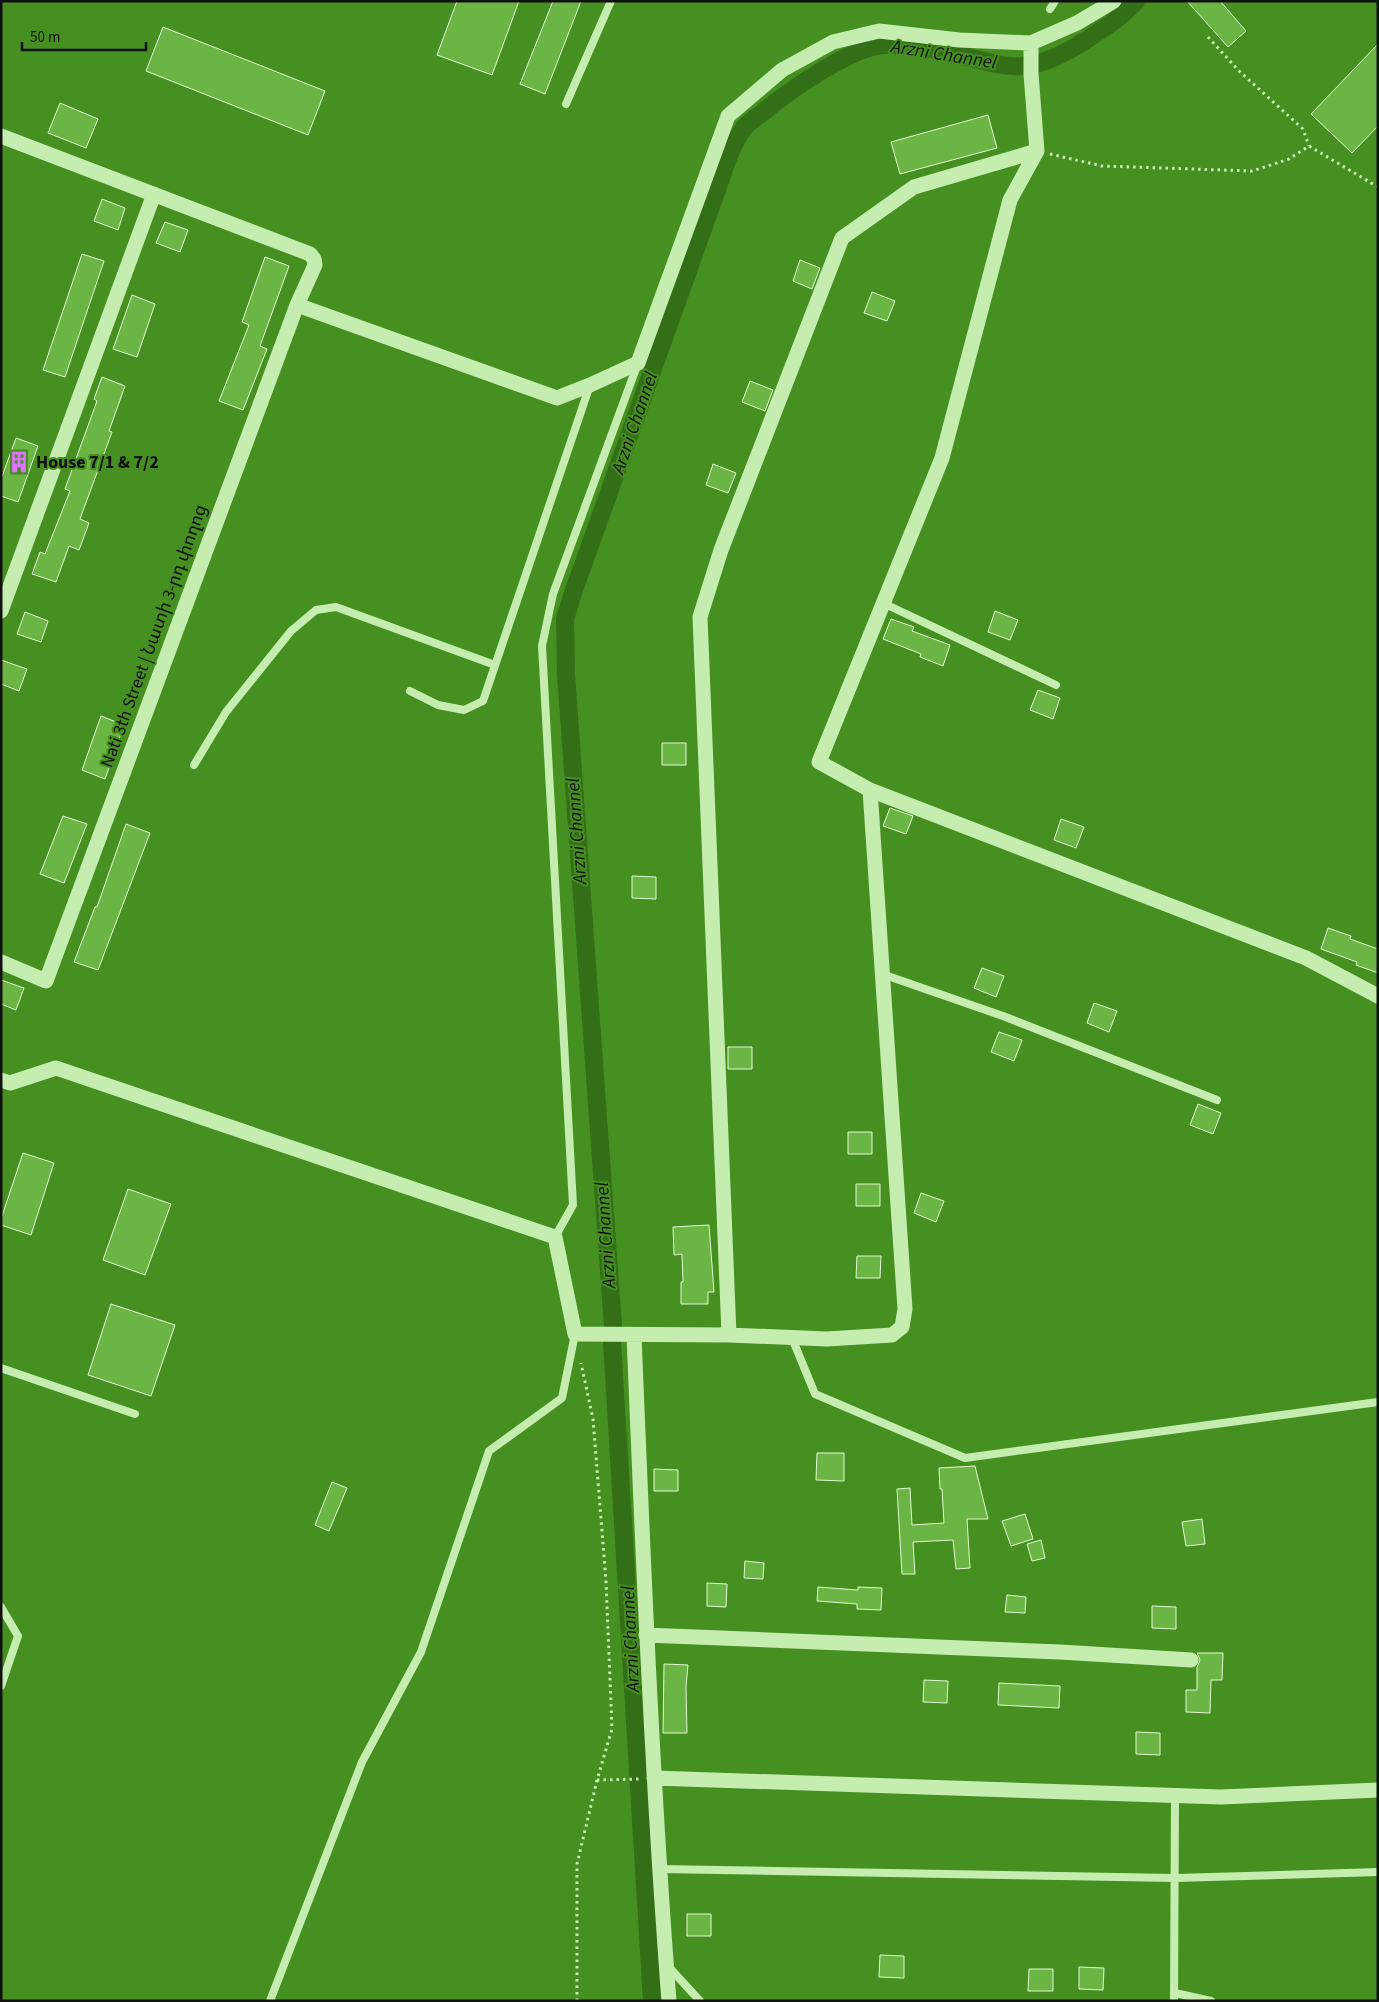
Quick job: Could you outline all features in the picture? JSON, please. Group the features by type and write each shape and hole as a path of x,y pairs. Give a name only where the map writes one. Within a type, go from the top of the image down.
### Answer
{"street":[{"path":"297,305 557,398 590,386 638,363 728,116 782,70 833,42 879,31 959,40 1032,43 1077,23 1114,1"},
{"path":"1032,43 1031,74 1037,151 1010,200 942,458 819,762 870,790 1306,958 1378,996"},
{"name":"Nati 3th Street | Նատի 3-րդ փողոց","path":"1,136 310,254 314,259 315,265 297,305 46,980 1,962"},
{"path":"729,1335 700,617 721,550 842,238 914,188 1037,151"},
{"path":"1,611 154,194"},
{"path":"1,1080 10,1083 56,1068 555,1237 575,1334 729,1335 827,1339 892,1335 902,1327 905,1308 870,790"},
{"path":"627,1334 646,1635 650,1778 669,2001"},
{"path":"646,1635 1050,1651 1191,1660"},
{"path":"650,1778 1221,1797 1378,1790"}],"lane":[{"path":"566,104 611,1"},
{"path":"1050,9 1055,1"},
{"path":"555,1237 573,1205 542,646 553,594 638,363"},
{"path":"410,691 438,705 464,710 483,702 590,386"},
{"path":"883,603 1056,685"},
{"path":"194,765 226,712 291,631 316,610 336,607 495,665"},
{"path":"882,974 1003,1016 1217,1100"},
{"path":"270,2001 362,1762 421,1652 489,1451 562,1398 575,1334"},
{"path":"792,1338 815,1394 965,1458 1378,1402"},
{"path":"1,1368 136,1414"},
{"path":"1,1607 18,1636 1,1686"},
{"path":"1174,1796 1175,1997 1211,2001"},
{"path":"659,1869 1175,1878 1378,1872"},
{"path":"666,1963 700,2001"}],"path":[{"path":"1208,36 1238,70 1303,129 1309,146 1378,187"},
{"path":"1037,151 1102,166 1252,171 1289,158 1309,146"},
{"path":"577,2001 577,1864 612,1729 606,1581 593,1419 581,1362"},
{"path":"598,1780 650,1778"}],"building":[{"path":"457,1 519,1 492,75 437,55"},
{"path":"553,1 581,1 545,94 520,84"},
{"path":"1187,1 1220,1 1246,31 1228,47"},
{"path":"163,27 325,91 308,135 146,71"},
{"path":"1378,44 1378,126 1352,153 1311,114"},
{"path":"60,103 98,119 86,148 48,133"},
{"path":"988,115 997,148 900,174 891,142"},
{"path":"102,199 125,208 118,230 94,221"},
{"path":"165,222 188,230 180,252 156,243"},
{"path":"82,254 104,261 65,377 43,370"},
{"path":"265,257 289,266 260,346 267,349 243,410 219,401 249,325 242,322"},
{"path":"800,260 820,268 812,289 793,281"},
{"path":"872,292 895,301 887,321 864,313"},
{"path":"132,295 155,304 137,357 113,349"},
{"path":"102,377 125,386 109,431 112,432 80,519 89,523 79,550 69,546 56,582 32,574 40,552 45,554 70,491 65,489 97,401 94,399"},
{"path":"750,381 773,390 765,411 742,402"},
{"name":"House 7/1 & 7/2","path":"16,438 38,446 18,502 1,496 1,479"},
{"path":"713,464 736,473 728,493 706,485"},
{"path":"995,611 1018,620 1010,640 988,632"},
{"path":"25,612 48,621 41,642 17,634"},
{"path":"891,619 914,627 912,631 950,645 943,666 920,657 921,654 883,639"},
{"path":"1,660 27,669 19,691 1,684"},
{"path":"1038,690 1060,698 1053,719 1030,710"},
{"path":"101,716 124,725 105,779 82,770"},
{"path":"662,743 686,743 686,765 662,765"},
{"path":"890,808 913,816 906,834 883,826"},
{"path":"63,816 87,824 64,883 40,874"},
{"path":"1061,819 1084,827 1076,848 1054,840"},
{"path":"126,824 150,833 98,970 74,962 95,907 97,907"},
{"path":"632,876 656,877 656,899 632,898"},
{"path":"1328,928 1351,936 1350,939 1378,949 1378,973 1356,965 1357,962 1321,949"},
{"path":"982,968 1004,976 996,997 974,988"},
{"path":"1,980 24,988 16,1010 1,1004"},
{"path":"1094,1003 1117,1011 1109,1032 1087,1023"},
{"path":"999,1032 1022,1040 1014,1061 991,1052"},
{"path":"728,1047 752,1047 752,1069 728,1069"},
{"path":"1198,1104 1221,1113 1213,1134 1190,1125"},
{"path":"848,1132 872,1132 872,1154 848,1154"},
{"path":"23,1153 54,1163 31,1235 1,1225 1,1219"},
{"path":"856,1184 880,1184 880,1206 856,1206"},
{"path":"128,1189 171,1204 145,1275 103,1260"},
{"path":"921,1193 944,1201 936,1222 914,1213"},
{"path":"709,1225 714,1292 708,1292 708,1304 681,1304 681,1282 683,1282 682,1254 674,1255 673,1227"},
{"path":"857,1256 881,1256 880,1278 856,1278"},
{"path":"111,1304 175,1325 151,1396 88,1375"},
{"path":"817,1453 844,1453 844,1481 816,1480"},
{"path":"975,1466 988,1519 967,1519 970,1568 956,1569 953,1540 913,1542 915,1574 902,1574 897,1489 910,1488 912,1525 944,1523 939,1468"},
{"path":"654,1469 678,1470 678,1491 654,1491"},
{"path":"332,1482 347,1488 329,1531 315,1525"},
{"path":"1025,1514 1033,1539 1011,1546 1002,1521"},
{"path":"1202,1519 1205,1544 1186,1546 1182,1522"},
{"path":"1041,1540 1045,1558 1032,1561 1027,1544"},
{"path":"745,1561 764,1563 763,1579 744,1578"},
{"path":"707,1583 727,1584 726,1607 707,1606"},
{"path":"818,1587 858,1590 858,1587 882,1588 881,1610 857,1609 857,1604 817,1601"},
{"path":"1007,1595 1026,1597 1025,1613 1005,1612"},
{"path":"1152,1606 1176,1607 1176,1629 1152,1628"},
{"path":"1197,1653 1223,1653 1222,1680 1211,1680 1210,1713 1186,1712 1186,1690 1197,1690 1197,1667 1200,1660"},
{"path":"664,1664 688,1665 686,1687 687,1733 663,1733"},
{"path":"924,1680 948,1681 947,1703 923,1702"},
{"path":"999,1683 1060,1686 1059,1708 998,1705"},
{"path":"1136,1732 1160,1733 1160,1755 1136,1754"},
{"path":"687,1914 711,1914 711,1936 687,1936"},
{"path":"880,1955 904,1956 904,1978 879,1977"},
{"path":"1079,1967 1104,1968 1103,1990 1079,1989"},
{"path":"1029,1969 1053,1969 1053,1991 1028,1991"}],"waterway":[{"name":"Arzni Channel","path":"652,2001 612,1342 613,1326 566,674 565,619 726,164 735,142 746,126 787,94 820,72 838,61 871,47 885,45 916,46 1002,65 1031,65 1056,57 1079,44 1112,22 1136,1"}],"place":[{"name":"House 7/1 & 7/2","path":"19,462"}]}
